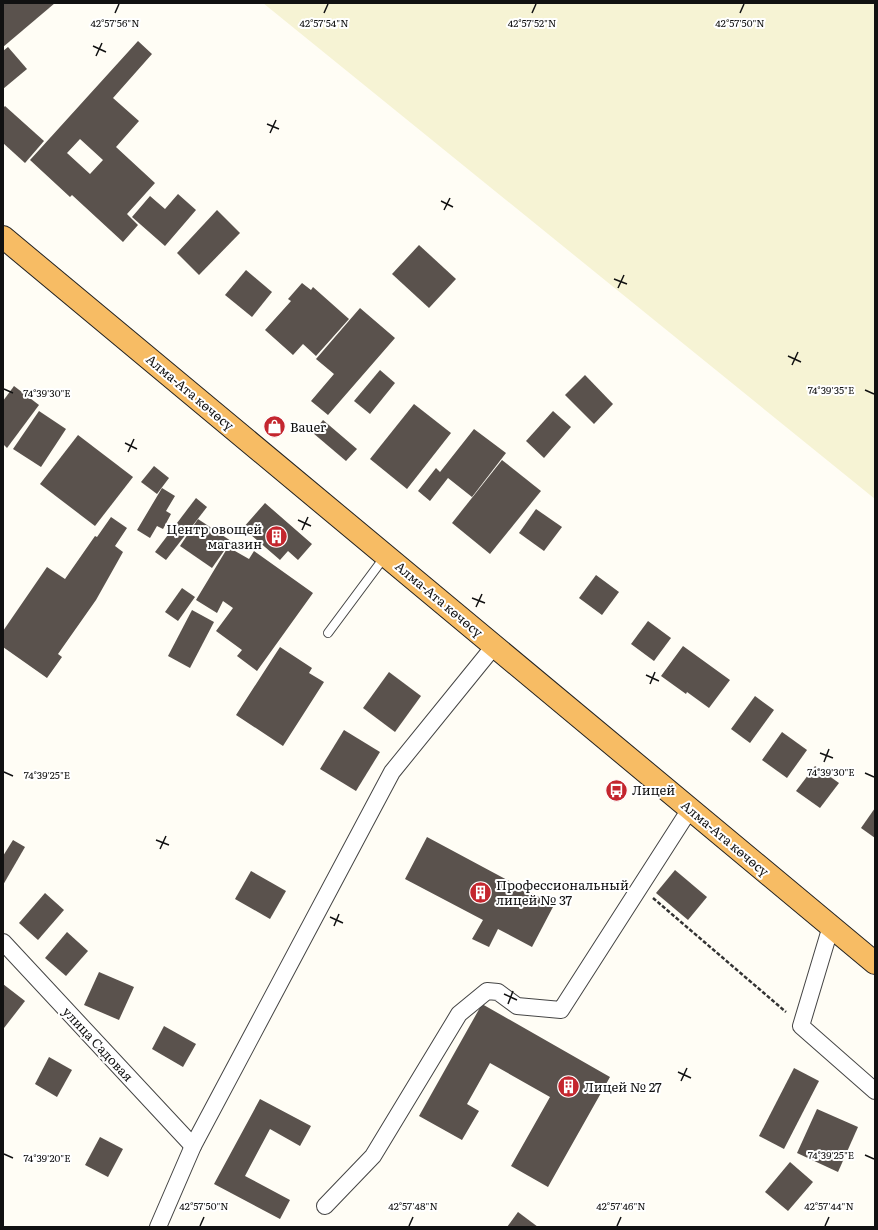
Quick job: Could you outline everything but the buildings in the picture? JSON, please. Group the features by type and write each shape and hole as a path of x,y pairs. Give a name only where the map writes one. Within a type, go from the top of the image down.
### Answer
{"highway":[{"name":"Алма-Ата көчөсү","path":"3,237 875,963"}],"street":[{"path":"158,1227 193,1146 392,772 495,646"},
{"path":"325,1206 373,1156 459,1014 486,991 498,992 517,1006 561,1010 690,809"},
{"path":"831,926 801,1026 875,1091"},
{"name":"улица Садовая","path":"3,942 193,1146"}],"lane":[{"path":"328,633 386,555"}],"path":[{"path":"640,886 801,1026"}],"shaded area":[{"path":"263,3 875,3 875,499"}],"place":[{"name":"Bauer","path":"275,427"},
{"name":"Центр овощей магазин","path":"277,536"},
{"name":"Лицей","path":"617,790"},
{"name":"Профессиональный лицей № 37","path":"480,892"},
{"name":"Лицей № 27","path":"569,1087"}]}
